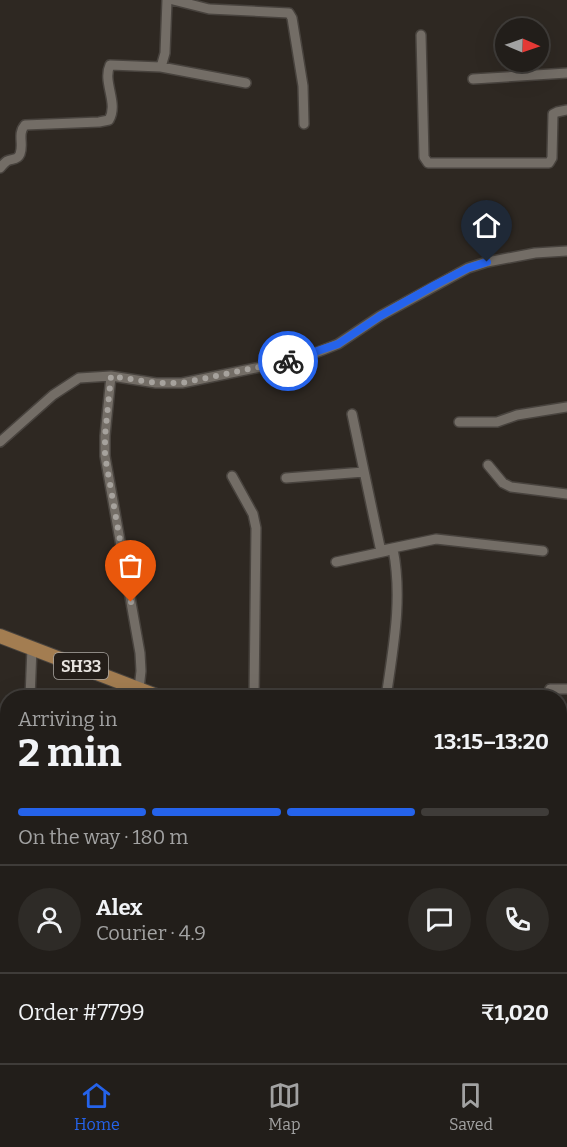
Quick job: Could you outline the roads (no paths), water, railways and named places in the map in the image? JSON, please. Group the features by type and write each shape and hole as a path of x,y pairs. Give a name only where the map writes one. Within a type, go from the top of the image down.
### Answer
{"main road":[{"name":"SH33","path":"0,636 139,689"}],"street":[{"path":"160,67 165,52 167,0"},
{"path":"173,0 209,9 290,13 303,86 304,124"},
{"path":"421,35 424,157 428,163 549,163 553,155 553,114 567,110"},
{"path":"0,168 4,159 16,159 20,154 22,128 25,125 109,120 112,113 108,73 110,65 160,67 246,83"},
{"path":"472,79 567,73"},
{"path":"0,442 72,381 88,376 111,376 156,383 182,383 285,362 338,344 380,316 468,268 535,253 567,252"},
{"path":"111,376 105,456 141,660 139,689"},
{"path":"459,422 497,422 524,413 567,407"},
{"path":"352,414 380,547 390,550"},
{"path":"488,465 502,483 511,487 567,494"},
{"path":"286,478 364,472"},
{"path":"232,476 253,514 255,528 254,690"},
{"path":"336,562 436,539 543,551"},
{"path":"387,690 398,607 398,580 390,550"},
{"path":"30,690 32,647"},
{"path":"550,690 567,689"}]}
